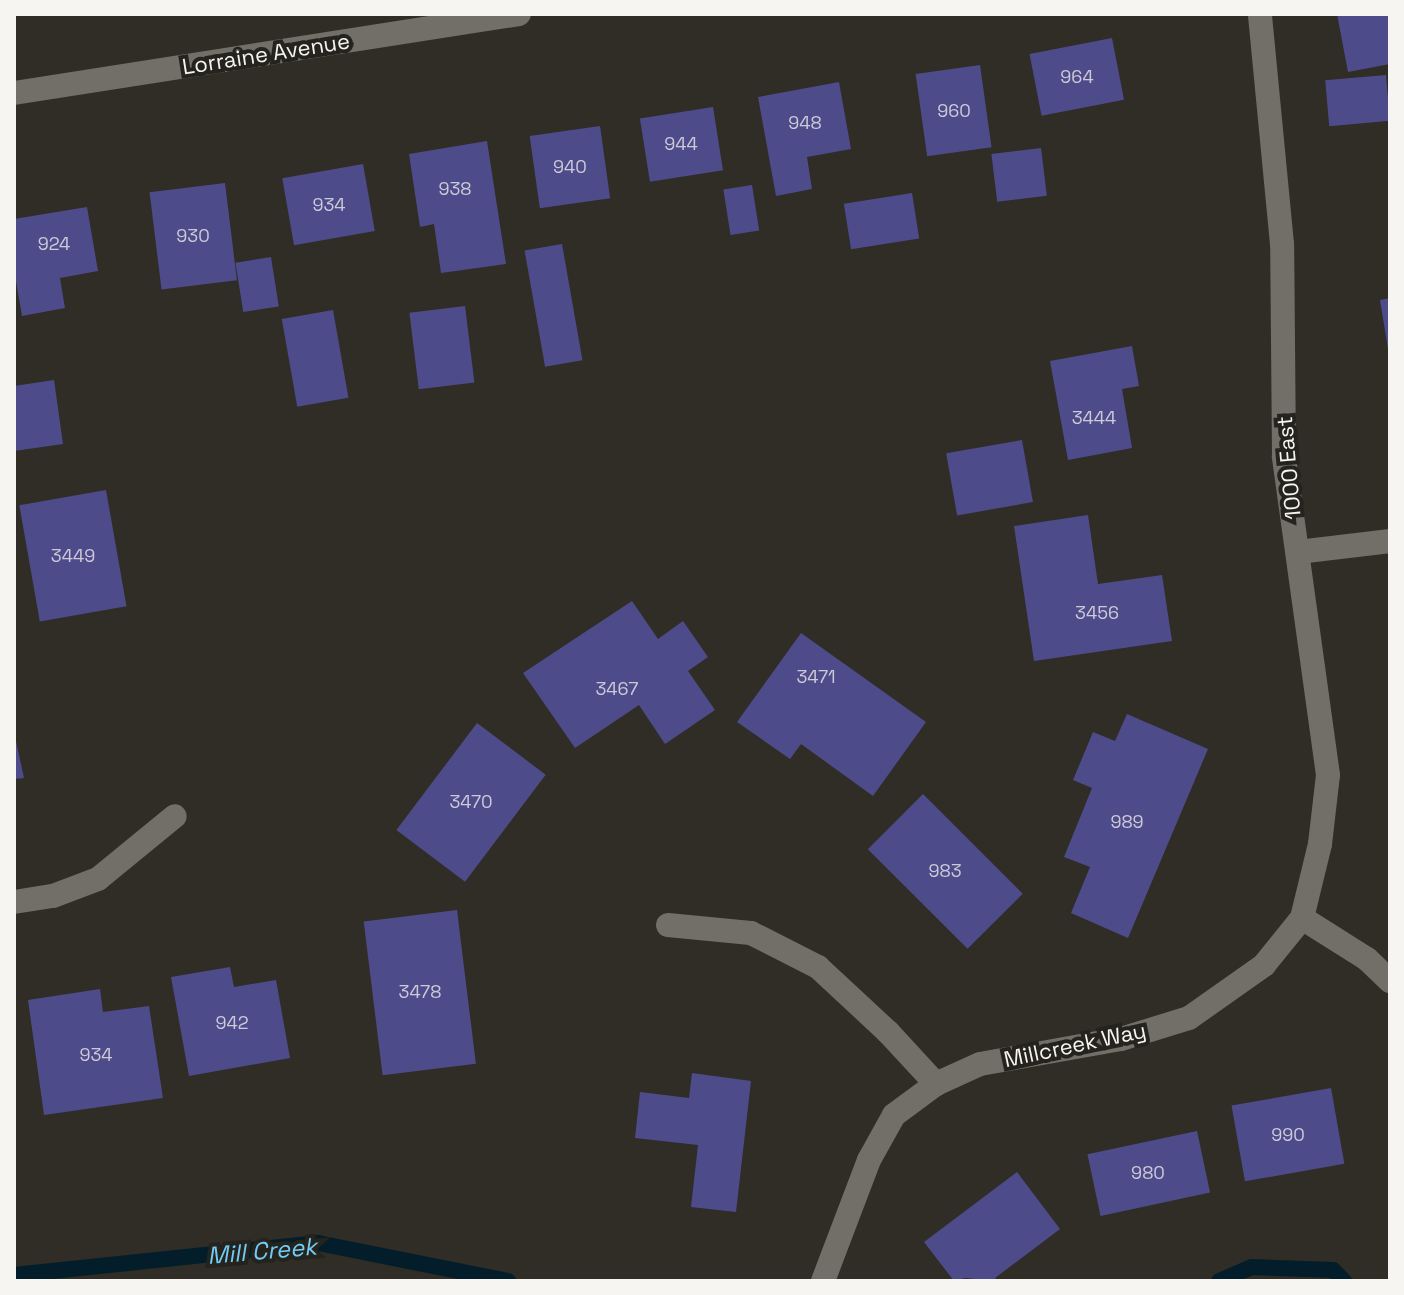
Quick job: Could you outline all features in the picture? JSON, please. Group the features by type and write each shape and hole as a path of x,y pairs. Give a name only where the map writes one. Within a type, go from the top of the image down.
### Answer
{"street":[{"name":"Lorraine Avenue","path":"14,93 519,14"},
{"name":"1000 East","path":"1260,14 1282,244 1284,456 1328,775 1320,844 1302,918"},
{"path":"1298,552 1390,541"},
{"path":"14,902 53,896 98,879 175,816"},
{"path":"1302,918 1367,959 1390,981"},
{"name":"Millcreek Way","path":"823,1281 869,1160 894,1115 936,1084 980,1064 1121,1039 1189,1018 1264,965 1302,918"},
{"path":"668,925 751,933 818,967 888,1032 936,1084"}],"building":[{"path":"1337,14 1390,14 1390,64 1348,72"},
{"path":"1112,38 1124,100 1042,116 1030,54"},
{"path":"980,65 992,147 927,156 916,74"},
{"path":"1386,75 1390,121 1329,126 1325,80"},
{"path":"839,82 851,149 807,157 812,189 776,196 758,97"},
{"path":"713,107 723,170 650,182 640,119"},
{"path":"600,126 610,198 540,208 530,136"},
{"path":"487,141 506,264 441,273 434,224 420,227 409,154"},
{"path":"1041,148 1047,196 997,202 991,154"},
{"path":"363,164 375,231 294,245 282,178"},
{"path":"225,183 237,280 162,290 150,192"},
{"path":"752,185 759,230 731,235 723,190"},
{"path":"912,193 919,238 851,249 844,204"},
{"path":"87,207 98,271 60,278 65,308 22,316 14,270 14,219"},
{"path":"562,244 582,360 545,367 525,251"},
{"path":"271,257 279,306 243,312 235,263"},
{"path":"1390,298 1390,349 1388,349 1380,300"},
{"path":"465,306 474,382 419,389 409,313"},
{"path":"333,310 348,398 297,407 282,319"},
{"path":"1132,346 1139,386 1122,389 1132,448 1068,460 1050,361"},
{"path":"54,380 63,444 14,451 14,386"},
{"path":"1022,440 1033,502 957,515 946,453"},
{"path":"106,490 126,606 40,621 19,505"},
{"path":"1088,515 1098,584 1162,575 1172,641 1034,661 1014,526"},
{"path":"632,601 658,639 683,621 708,657 688,671 715,710 665,744 639,705 575,748 523,673"},
{"path":"801,633 926,722 873,796 801,744 790,759 737,722"},
{"path":"1127,714 1208,749 1128,938 1071,913 1090,867 1064,857 1092,788 1073,780 1093,732 1115,741"},
{"path":"477,723 546,775 465,882 396,830"},
{"path":"14,732 24,778 14,779"},
{"path":"923,794 1023,894 968,949 868,849"},
{"path":"457,910 476,1064 383,1075 364,921"},
{"path":"230,967 234,987 276,980 290,1058 189,1076 171,977"},
{"path":"100,989 103,1012 149,1006 163,1098 44,1115 28,1000"},
{"path":"692,1073 751,1081 736,1212 691,1207 698,1145 635,1138 640,1092 689,1098"},
{"path":"1331,1088 1344,1164 1245,1181 1232,1106"},
{"path":"1197,1131 1210,1193 1101,1216 1087,1154"},
{"path":"1017,1172 1060,1229 995,1278 998,1281 965,1278 954,1281 924,1242"}],"waterway":[{"name":"Mill Creek","path":"14,1275 318,1243 508,1281"},
{"name":"Mill Creek","path":"1219,1281 1252,1267 1333,1270 1344,1281"}]}
